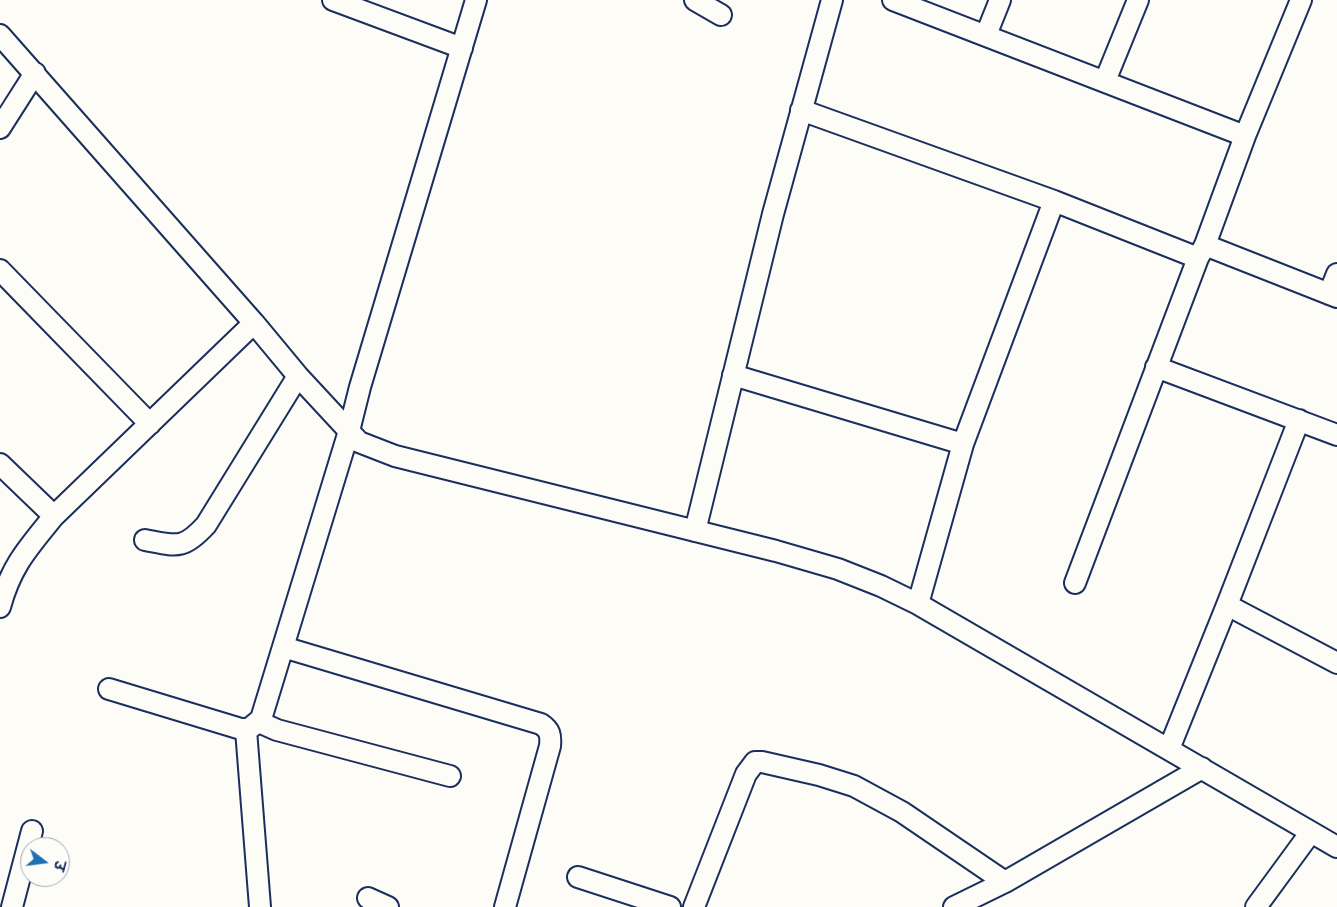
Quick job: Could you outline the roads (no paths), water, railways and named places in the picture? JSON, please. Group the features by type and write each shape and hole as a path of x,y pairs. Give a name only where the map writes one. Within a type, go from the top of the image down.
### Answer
{"street":[{"path":"333,0 462,48"},
{"path":"260,907 252,726 263,715 349,432 360,388 476,0"},
{"path":"695,0 721,15"},
{"path":"695,531 773,214 832,0"},
{"path":"892,0 1244,136"},
{"path":"986,35 1000,0"},
{"path":"1104,81 1138,0"},
{"path":"1075,583 1156,367 1202,252 1244,136 1302,0"},
{"path":"0,35 254,323 298,376 359,442 395,456 776,551 838,569 881,586 918,604 1337,847"},
{"path":"0,128 35,74"},
{"path":"801,110 1054,201 1333,295 1337,274"},
{"path":"918,604 963,444 1054,201"},
{"path":"0,270 150,424"},
{"path":"0,607 14,568 54,516 254,323"},
{"path":"1156,367 1337,435"},
{"path":"145,540 175,545 185,544 196,537 206,525 298,376"},
{"path":"733,376 963,444"},
{"path":"1169,749 1228,605 1299,420"},
{"path":"0,464 54,516"},
{"path":"1228,605 1337,663"},
{"path":"283,647 542,724 548,728 551,736 550,746 505,907"},
{"path":"109,689 252,726 277,730 450,776"},
{"path":"694,907 746,774 755,762 820,775 854,786 902,812 1004,882"},
{"path":"954,907 1004,882 1202,768"},
{"path":"12,907 32,830"},
{"path":"1256,907 1311,832"},
{"path":"578,877 670,907"},
{"path":"368,898 388,907"}]}
